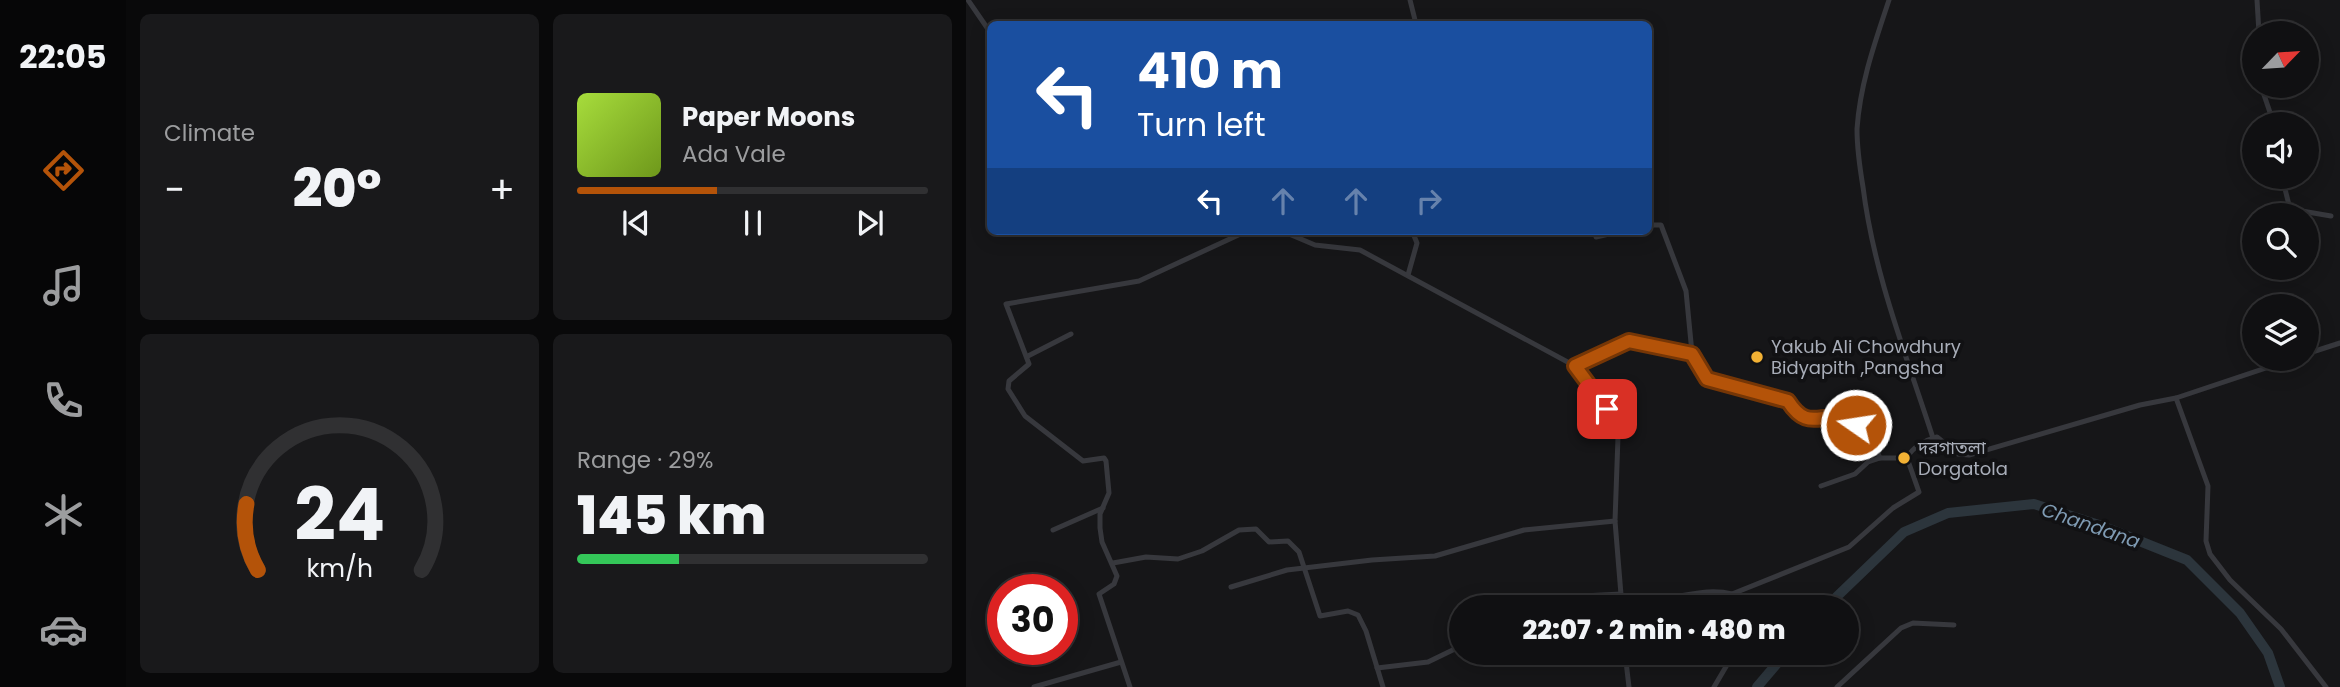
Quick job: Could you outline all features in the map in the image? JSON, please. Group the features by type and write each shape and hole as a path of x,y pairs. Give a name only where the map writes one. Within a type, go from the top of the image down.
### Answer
{"street":[{"path":"968,0 987,28"},
{"path":"1410,0 1415,21"},
{"path":"1889,0 1867,66 1859,108 1857,132 1861,173 1870,237 1883,293 1933,438"},
{"path":"2257,0 2258,21"},
{"path":"2285,189 2290,209 2331,216"},
{"path":"1652,225 1661,225 1686,291 1692,354 1707,379 1788,401 1795,414 1805,419 1848,420 1873,442 1880,458"},
{"path":"1130,687 1099,594 1116,579 1113,563 1102,542 1100,514 1104,508 1109,484 1104,458 1083,461 1025,416 1008,390 1009,381 1029,364 1028,356 1010,319 1007,302 1139,281 1238,235"},
{"path":"1291,235 1315,245 1360,250 1575,366 1607,409 1618,437 1615,521 1621,595"},
{"path":"1408,275 1417,243 1414,235"},
{"path":"1596,237 1605,235"},
{"path":"1028,356 1071,334"},
{"path":"1575,366 1629,341 1692,354"},
{"path":"2319,350 2340,343"},
{"path":"1692,595 1713,589 1731,594 1849,547 1866,535 1893,508 1919,492 1907,458 1909,453 1933,438 1940,438 1958,454 1969,454 2176,398 2257,371"},
{"path":"2176,398 2205,471 2209,492 2206,541 2210,555 2230,580 2281,629 2326,687"},
{"path":"1821,486 1855,474 1868,462 1880,458 1907,458"},
{"path":"1053,530 1104,508"},
{"path":"1231,587 1265,575 1306,568 1435,556 1524,530 1615,521"},
{"path":"1113,563 1146,556 1178,559 1202,551 1246,528 1256,529 1269,542 1293,543 1306,568 1320,616 1348,611 1358,615 1383,687"},
{"path":"1837,687 1902,628 1913,623 1954,625"},
{"path":"1377,667 1428,662 1449,652"},
{"path":"1034,687 1121,662"},
{"path":"1626,665 1629,687"},
{"path":"1714,687 1727,665"}],"waterway":[{"name":"Chandana","path":"1838,595 1904,532 1948,513 2034,504 2102,526 2187,560 2240,613 2268,653 2280,687"},
{"name":"Chandana","path":"1757,687 1776,665"}],"place":[{"name":"Yakub Ali Chowdhury Bidyapith ,Pangsha","path":"1757,357"},
{"name":"দরগাতলা Dorgatola","path":"1904,458"}],"route":[{"path":"1607,409 1575,366 1629,341 1695,355 1707,379 1788,401 1795,414 1805,419 1840,417 1856,425"}]}
